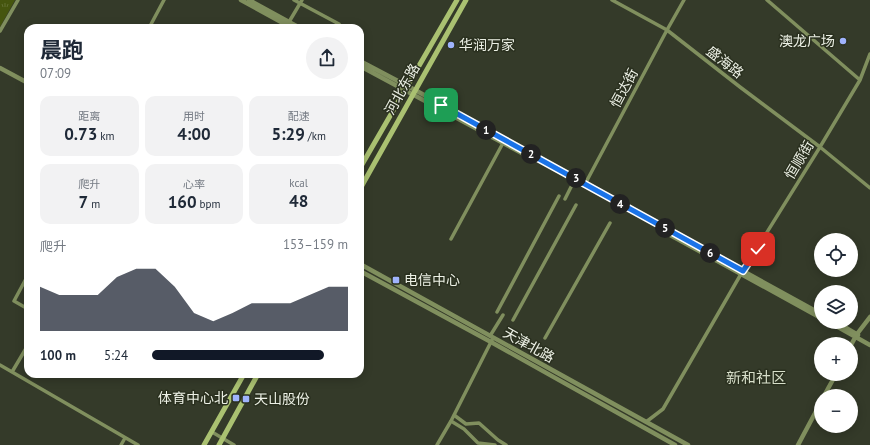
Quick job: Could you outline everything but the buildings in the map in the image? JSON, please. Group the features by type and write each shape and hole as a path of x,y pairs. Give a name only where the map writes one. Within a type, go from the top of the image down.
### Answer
{"main road":[{"path":"364,161 457,0"},
{"name":"河北东路","path":"364,182 466,0"},
{"path":"204,445 242,378"},
{"path":"219,445 256,378"}],"street":[{"path":"0,31 18,0"},
{"path":"151,24 164,0"},
{"path":"241,0 285,24"},
{"path":"249,0 293,24"},
{"path":"294,0 301,2 339,24"},
{"name":"盛海路","path":"612,0 667,30 820,147 870,188"},
{"name":"恒达街","path":"585,185 684,0"},
{"path":"767,0 860,80"},
{"path":"289,22 301,2"},
{"name":"恒顺街","path":"646,422 663,409 742,272 860,80 870,54"},
{"path":"364,63 406,88"},
{"path":"0,68 24,81"},
{"path":"364,68 414,92 814,310"},
{"path":"414,92 503,143 574,181 585,185"},
{"path":"451,239 503,143"},
{"path":"565,199 574,181"},
{"path":"497,312 559,196"},
{"path":"513,320 576,205"},
{"path":"545,338 610,223"},
{"name":"天津北路","path":"364,266 675,445"},
{"path":"742,272 814,314"},
{"name":"天津北路","path":"364,273 492,339 688,445"},
{"path":"24,282 14,301 24,307"},
{"path":"437,445 451,421 503,315"},
{"path":"856,335 870,317"},
{"path":"844,329 870,342"},
{"path":"847,329 870,345"},
{"path":"12,372 24,352"},
{"path":"0,365 138,445"},
{"path":"454,415 466,424 479,423 506,445"},
{"path":"798,445 814,415"},
{"path":"451,421 464,429 478,443 495,445"},
{"path":"212,432 234,445"},
{"path":"121,445 125,438"}],"green space":[{"path":"0,0 15,0 0,27"}],"place":[{"name":"澳龙广场","path":"843,41"},
{"name":"华润万家","path":"451,45"},
{"name":"电信中心","path":"396,280"},
{"name":"体育中心北","path":"236,398"},
{"name":"天山股份","path":"246,399"}],"district":[{"name":"新和社区","path":"756,377"}],"route":[{"path":"441,105 743,271 758,249"}]}
